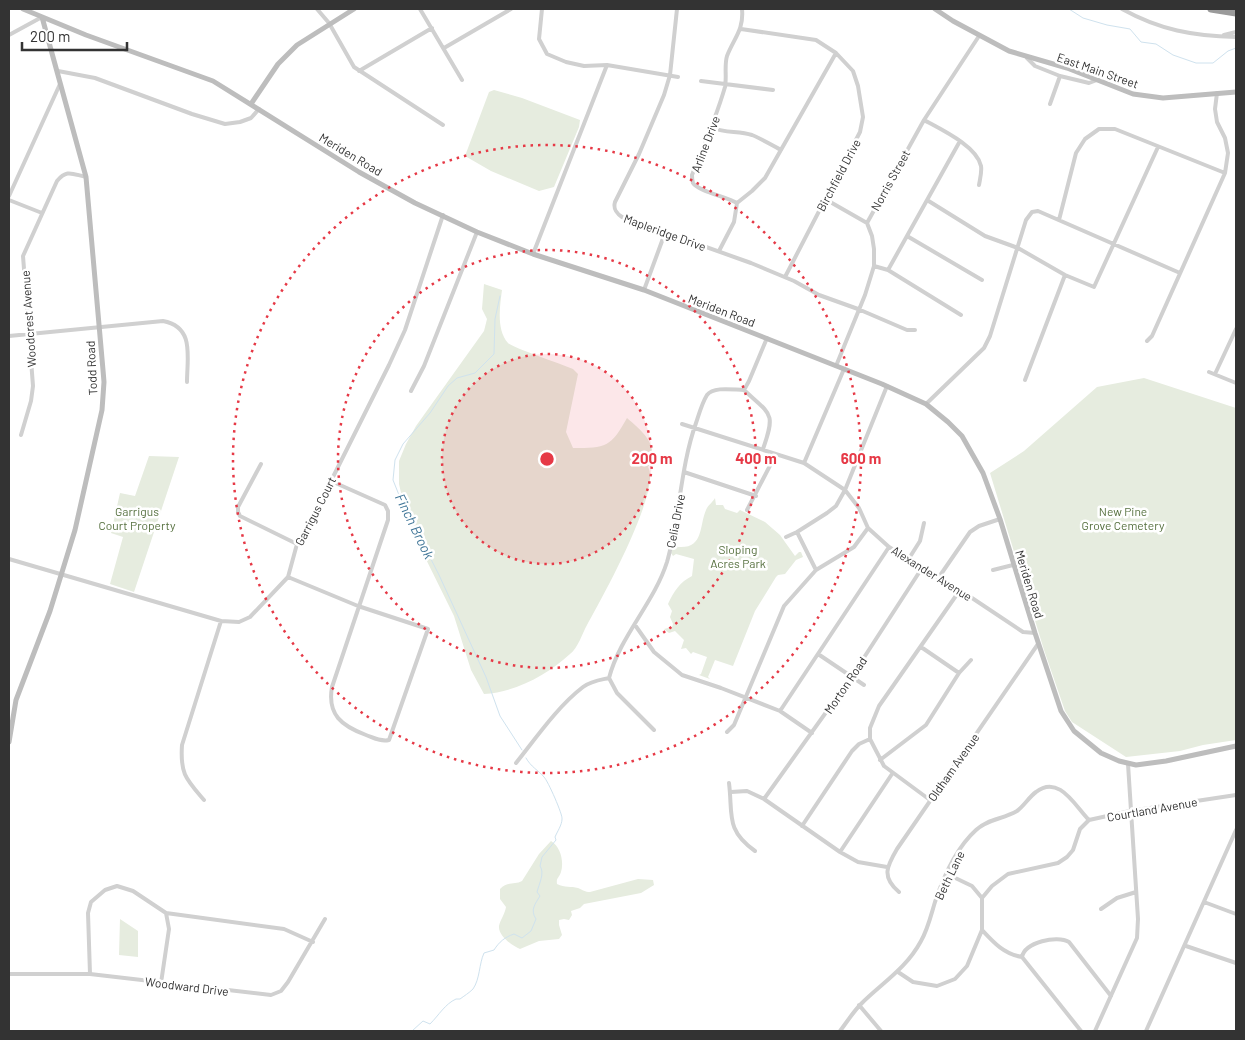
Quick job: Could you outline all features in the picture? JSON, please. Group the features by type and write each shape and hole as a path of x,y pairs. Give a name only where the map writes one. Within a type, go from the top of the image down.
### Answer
{"highway":[{"path":"1211,9 1236,14"}],"main road":[{"name":"Meriden Road","path":"23,9 86,35 202,76 251,104 359,172 400,195 477,232 533,254 644,290 887,386 926,404 948,422 966,442 983,473 1000,519 1034,633 1060,708 1074,731 1092,747 1111,759 1128,764 1166,761 1236,746"},
{"path":"251,104 278,64 290,52 305,39 354,9"},
{"name":"East Main Street","path":"935,9 979,36 1009,51 1027,58 1061,66 1133,94 1155,98 1236,92"},
{"name":"Todd Road","path":"9,742 16,700 50,611 75,530 102,410 104,382 86,177 42,17"}],"street":[{"path":"317,9 329,24 354,67 444,125"},
{"path":"420,9 462,80"},
{"path":"444,48 511,9"},
{"path":"542,9 538,39 547,54 566,62 584,66 607,65 678,77"},
{"name":"Mapleridge Drive","path":"677,9 670,75 650,131 614,205 616,213 622,217 784,277 819,295 858,309 906,330 916,330"},
{"name":"Arline Drive","path":"737,203 729,198 699,187 693,183 692,175 712,128 726,84 727,58 741,29 742,9"},
{"path":"1122,9 1166,29 1212,36 1236,37"},
{"path":"9,35 42,17"},
{"path":"359,71 432,28"},
{"name":"Birchfield Drive","path":"741,29 816,40 836,53 853,71 858,86 863,117 860,132 784,277"},
{"path":"1212,36 1236,32"},
{"name":"Norris Street","path":"836,366 874,266 872,236 867,223 924,120 979,36"},
{"path":"719,252 734,222 737,203 765,178 836,53"},
{"path":"1027,58 1035,66 1060,76 1089,83 1097,80"},
{"path":"533,254 607,65"},
{"path":"58,71 95,78 192,114 226,124 251,118 259,109"},
{"path":"1050,104 1060,76"},
{"path":"701,81 773,90"},
{"path":"9,196 60,83"},
{"path":"1148,342 1225,173 1228,152 1225,138 1216,120 1214,109 1217,93"},
{"path":"924,120 960,141 975,153 981,165 979,185"},
{"path":"712,128 723,132 752,135 781,150"},
{"path":"1059,220 1076,153 1085,139 1099,129 1115,130 1225,173"},
{"path":"888,270 960,141"},
{"path":"927,200 986,236 1018,248 1065,275 1094,287 1158,147"},
{"name":"Woodcrest Avenue","path":"21,435 33,386 24,256 57,181 63,174 69,173 86,177"},
{"path":"9,200 42,213"},
{"path":"825,200 867,223"},
{"path":"926,404 984,348 990,336 1026,220 1032,212 1038,211 1180,273"},
{"name":"Garrigus Court","path":"9,559 221,621 239,622 250,617 288,577 297,544 331,481 405,330 443,215"},
{"path":"411,391 424,366 477,232"},
{"path":"644,290 665,233"},
{"path":"906,236 982,280"},
{"path":"874,266 888,270 961,315"},
{"path":"1025,380 1065,275"},
{"path":"9,336 163,322 172,323 185,335 187,346 187,382"},
{"path":"1215,374 1236,329"},
{"path":"763,449 771,425 770,420 768,414 744,390 767,338"},
{"path":"804,463 844,369"},
{"path":"1208,372 1236,383"},
{"path":"786,537 797,532 836,506 845,490 887,386"},
{"name":"Celia Drive","path":"609,678 611,670 659,581 666,562 690,442 706,396 716,390 744,390"},
{"name":"Alexander Avenue","path":"682,424 804,463 845,490 859,508 868,528 889,547 960,590 1023,632 1034,633"},
{"path":"747,510 756,496 776,454"},
{"path":"260,464 238,507 238,512 240,516 297,544"},
{"path":"684,472 756,496"},
{"path":"288,577 358,606 428,629 389,740 384,741 355,731 340,721 332,708 330,699 332,687 358,606 388,520 388,511 385,506 331,481"},
{"path":"939,577 970,532 979,526 1000,519"},
{"path":"908,560 920,541 924,523"},
{"path":"728,732 734,725 746,698 784,606 816,570 854,547 868,528"},
{"path":"797,532 816,570"},
{"path":"780,711 889,547"},
{"path":"992,570 1013,565"},
{"name":"Morton Road","path":"764,799 852,676 922,568"},
{"path":"930,800 892,774 880,760 870,739 870,728 879,706 960,590"},
{"path":"204,800 186,779 181,764 182,746 221,621"},
{"path":"635,625 654,652 682,675 780,711 812,733"},
{"name":"Oldham Avenue","path":"887,867 930,800 1038,644"},
{"path":"922,647 959,673"},
{"path":"818,654 864,685"},
{"path":"880,760 926,725 959,673 971,660"},
{"path":"516,763 549,722 584,686 595,681 609,678 617,693 654,730"},
{"path":"802,826 852,751 859,744 870,739"},
{"path":"1095,1031 1137,938 1138,919 1128,764"},
{"path":"840,852 892,774"},
{"path":"729,783 731,819 736,834 755,851"},
{"name":"Beth Lane","path":"840,1031 859,1005 898,972 921,941 947,874 963,845 977,829 991,821 1016,812 1036,792 1043,788 1051,787 1061,790 1089,820"},
{"path":"730,792 747,791 764,799 840,852 858,862 887,867 890,880 899,892"},
{"name":"Courtland Avenue","path":"982,898 992,886 1008,874 1058,863 1067,857 1073,850 1080,829 1089,820 1130,811 1236,795"},
{"path":"1146,1031 1186,946 1236,830"},
{"path":"898,972 913,982 937,986 955,979 967,966 982,930 982,898 972,886 947,874"},
{"path":"90,974 88,913 92,902 105,890 117,886 133,891 166,914 284,929 313,942"},
{"path":"1102,910 1116,898 1136,892"},
{"path":"1204,902 1236,914"},
{"path":"161,983 169,929 166,914"},
{"name":"Woodward Drive","path":"9,974 90,974 271,995 281,991 288,982 325,919"},
{"path":"982,930 1002,950 1022,957 1081,1031"},
{"path":"1022,957 1030,945 1050,940 1069,942 1111,996"},
{"path":"1186,946 1236,963"},
{"path":"859,1005 881,1031"}],"green space":[{"path":"494,90 522,98 580,120 579,127 554,187 539,191 491,171 465,156 489,92"},
{"path":"484,284 502,290 500,324 504,338 508,343 573,369 578,374 566,432 573,448 606,444 612,440 627,418 644,434 651,446 652,452 648,467 650,479 639,521 580,641 561,662 541,675 508,690 484,694 471,670 454,616 414,535 399,484 399,461 416,426 484,331 487,319 482,309"},
{"name":"New Pine Grove Cemetery","path":"1144,378 1236,408 1236,740 1180,751 1126,757 1072,722 1065,711 1044,650 990,473 1024,451 1097,387"},
{"name":"Garrigus Court Property","path":"149,456 179,457 134,592 110,584 123,537 111,533 120,493 135,496"},
{"name":"Sloping Acres Park","path":"715,498 716,505 723,505 725,509 737,513 740,510 765,522 780,535 795,556 801,552 803,557 796,560 785,574 776,577 755,611 733,666 715,660 708,677 710,679 699,675 707,657 693,652 691,654 686,648 681,649 684,640 675,631 669,633 664,629 672,627 673,624 670,617 672,611 668,604 678,587 692,576 694,559 676,554 673,556 671,553 673,547 675,547 676,543 678,547 686,547 696,540 706,510"},
{"path":"551,841 557,847 562,859 562,868 557,884 590,892 638,879 653,880 654,885 641,893 584,904 580,908 571,911 572,915 569,920 559,920 562,935 559,939 539,941 520,949 506,940 499,930 506,907 500,899 500,889 505,885 522,881 539,854"},
{"path":"120,919 138,931 138,957 119,955"}],"waterway":[{"path":"1069,9 1083,18 1130,29 1141,42 1156,44 1173,55 1196,63 1213,63 1228,51 1236,48"},
{"name":"Finch Brook","path":"500,296 495,319 494,354 475,373 457,378 448,386 430,413 403,444 395,460 393,480 486,677 500,716 522,750"},
{"name":"Finch Brook","path":"412,1031 423,1021 430,1024 449,1004 456,999 460,999 473,989 484,953 494,950 502,940 511,935 514,934 522,938 531,931 536,919 533,913 534,907 540,896 537,892 542,875 540,866 542,857 556,840 555,837 562,816 546,780 526,758"}]}
